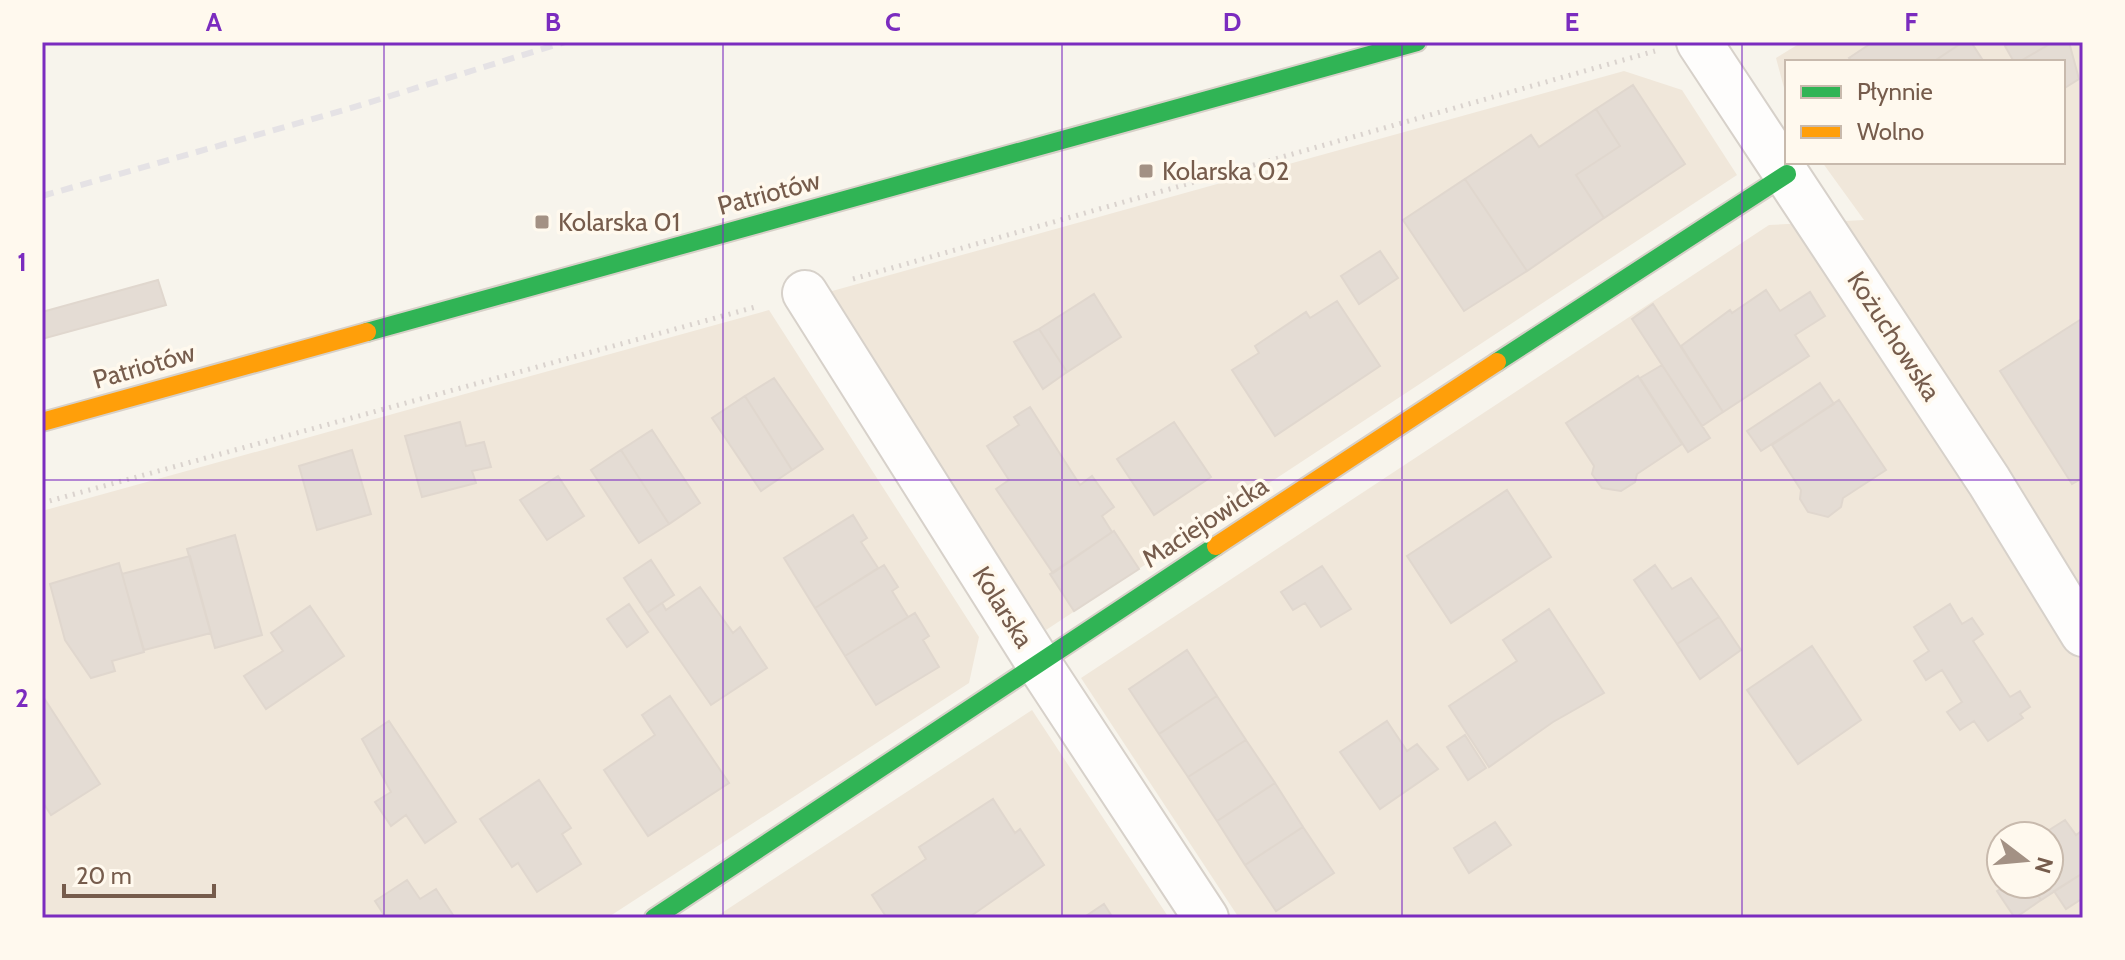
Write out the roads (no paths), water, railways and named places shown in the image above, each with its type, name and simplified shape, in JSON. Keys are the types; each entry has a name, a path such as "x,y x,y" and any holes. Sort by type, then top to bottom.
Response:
{"main road":[{"name":"Patriotów","path":"42,422 1417,42"},
{"name":"Maciejowicka","path":"654,918 1787,174"}],"street":[{"name":"Kożuchowska","path":"1699,42 1989,481 2083,634"},
{"name":"Kolarska","path":"805,293 1039,664 1206,918"}],"railway":[{"path":"42,196 348,109 565,42"}],"place":[{"name":"Kolarska 02","path":"1146,171"},
{"name":"Kolarska 01","path":"542,222"}]}
